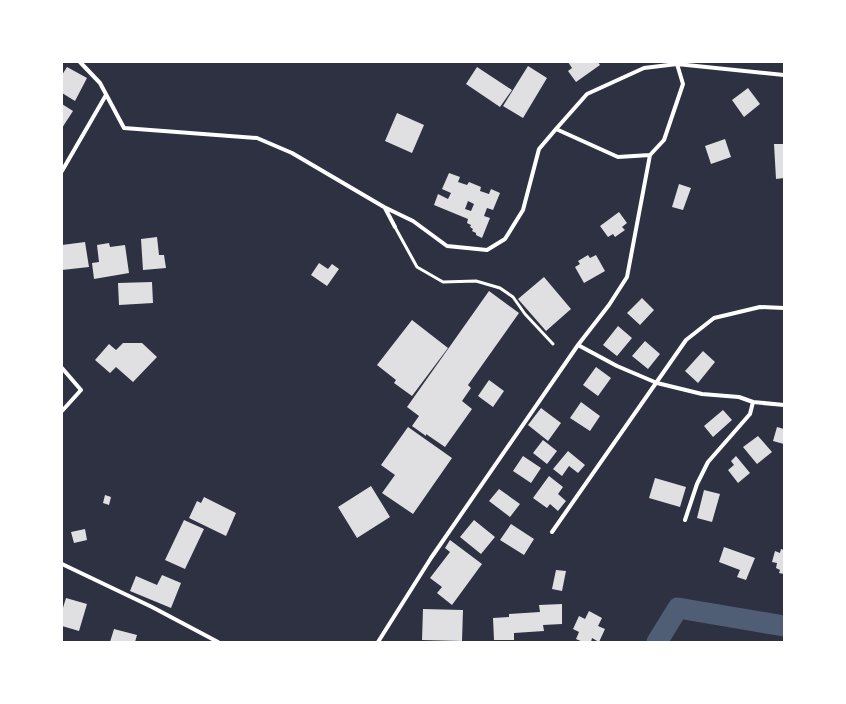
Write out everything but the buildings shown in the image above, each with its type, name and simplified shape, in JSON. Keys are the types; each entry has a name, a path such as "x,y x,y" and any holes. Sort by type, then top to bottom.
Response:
{"street":[{"path":"80,62 100,84 124,128 257,138 292,153 384,207 413,221 448,246 487,250 505,239 523,210 539,149 587,94 644,68 677,64 784,75"},
{"path":"379,642 431,558 578,344 609,305 628,277 650,155 664,140 683,84 677,64"},
{"path":"62,171 106,95"},
{"path":"556,129 618,157 650,155"},
{"path":"384,207 395,227"},
{"path":"552,532 686,340 714,318 760,306 784,308"},
{"path":"578,344 617,366 657,383 702,394 739,396 753,402 784,405"},
{"path":"62,368 81,390 62,411"},
{"path":"686,520 697,484 708,462 750,414 753,402"},
{"path":"62,564 152,607 218,642"}],"lane":[{"path":"395,227 418,267 443,282 476,281 500,288 513,297 525,314 553,344"}],"waterway":[{"path":"657,642 678,608 784,626"}]}
